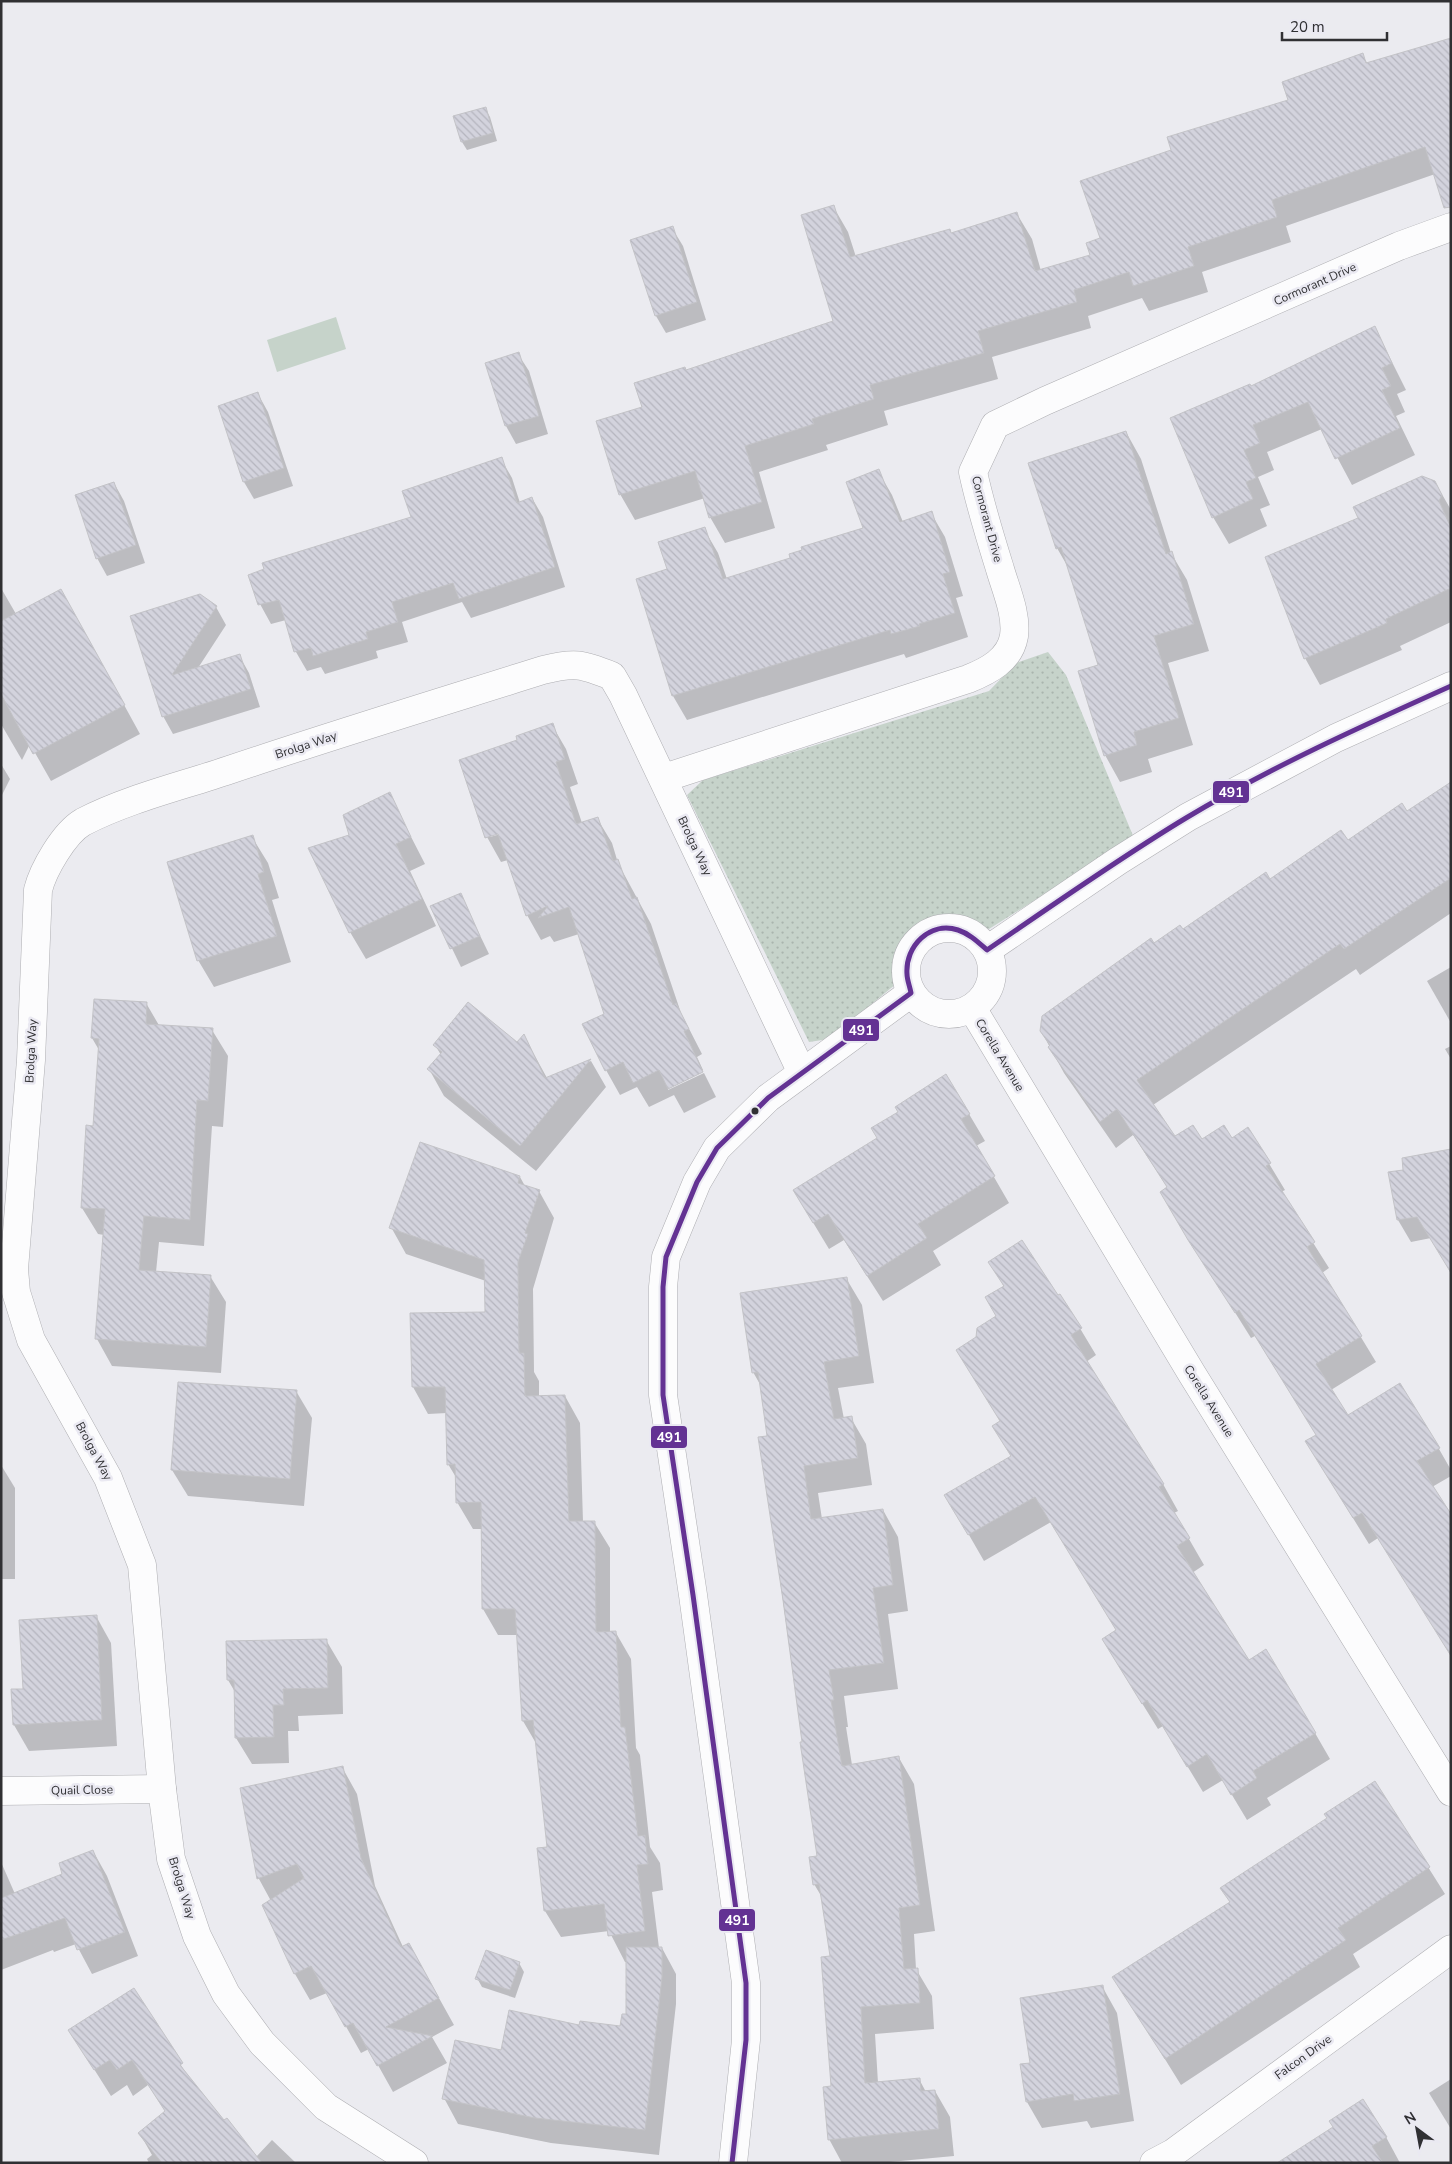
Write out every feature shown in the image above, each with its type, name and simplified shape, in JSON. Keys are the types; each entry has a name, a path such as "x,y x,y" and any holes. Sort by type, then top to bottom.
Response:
{"street":[{"name":"Cormorant Drive","path":"664,778 968,679 988,671 999,662 1007,652 1014,637 1012,610 973,472 995,425 1045,401 1399,246 1451,227"},
{"name":"Brolga Way","path":"412,2163 326,2107 262,2043 226,1994 197,1936 171,1859 162,1789 142,1566 108,1478 31,1340 16,1292 14,1269 31,1060 38,890 43,873 66,839 82,823 124,806 341,733 566,664 585,665 612,676 664,778 802,1073"},
{"path":"987,950 1188,816 1336,738 1451,686"},
{"path":"943,927 961,929 976,937 987,950 992,965 991,982 984,997 972,1008 959,1013 945,1014 931,1011 920,1004 911,993 905,977 906,960 914,944 927,933 943,927"},
{"path":"733,2163 746,2040 746,1982 687,1548 663,1395 662,1287 666,1257 697,1182 717,1148 768,1098 911,993"},
{"name":"Corella Avenue","path":"972,1008 1192,1374 1451,1792"},
{"name":"Quail Close","path":"1,1791 162,1789"},
{"name":"Falcon Drive","path":"1154,2163 1173,2153 1451,1949"}],"shaded area":[{"path":"336,317 346,349 277,372 267,340"},
{"path":"1048,652 1066,675 1134,838 989,929 950,915 921,921 901,943 896,984 829,1039 809,1042 687,795 703,780 989,691 1016,663"}],"building":[{"path":"1451,38 1451,207 1444,208 1425,147 1272,200 1277,217 1188,247 1194,266 1133,286 1129,272 1074,290 1077,302 978,331 984,353 870,385 874,399 812,419 814,424 745,446 762,502 709,518 695,471 619,495 596,421 642,407 634,383 685,367 686,370 833,321 801,215 834,205 850,257 950,229 951,233 1017,212 1035,271 1090,255 1086,243 1100,238 1080,181 1171,150 1167,137 1288,100 1282,82 1363,53 1366,63"},
{"path":"486,107 493,133 461,142 453,116"},
{"path":"673,226 697,302 655,316 630,240"},
{"path":"1375,326 1392,363 1382,368 1391,386 1382,390 1400,428 1335,459 1308,402 1253,425 1260,443 1244,450 1256,478 1246,482 1253,499 1212,518 1170,418 1250,384 1251,386"},
{"path":"519,352 539,416 505,426 485,363"},
{"path":"258,392 284,468 243,482 218,406"},
{"path":"1126,431 1166,554 1172,551 1194,624 1154,636 1179,718 1134,732 1137,745 1104,756 1078,671 1098,665 1061,547 1056,549 1028,463"},
{"path":"502,457 517,503 532,497 555,567 459,599 453,583 392,602 398,622 366,632 368,639 313,656 311,648 294,652 279,600 258,605 248,575 264,569 262,563 411,517 402,491"},
{"path":"879,469 900,522 932,511 950,572 943,574 955,613 919,624 920,626 891,634 890,630 672,696 636,579 667,569 658,542 705,527 723,579 790,558 789,554 802,550 801,547 863,528 846,482"},
{"path":"1422,476 1435,481 1442,495 1439,501 1451,528 1451,588 1386,619 1387,623 1304,659 1265,557 1358,518 1353,507"},
{"path":"114,482 136,545 96,559 75,495"},
{"path":"61,589 125,705 33,754 1,694 1,621"},
{"path":"200,594 217,606 172,675 240,654 251,689 162,717 130,616"},
{"path":"553,723 565,759 556,762 576,824 598,817 613,861 618,859 632,899 637,897 673,1005 676,1003 689,1029 684,1031 703,1072 668,1089 659,1070 633,1083 623,1062 605,1071 582,1024 604,1014 569,907 538,918 548,906 526,916 498,834 485,838 459,760 517,740 516,736"},
{"path":"1451,782 1451,878 1344,949 1340,944 1137,1080 1175,1136 1193,1125 1202,1139 1224,1125 1232,1138 1248,1127 1271,1163 1266,1166 1315,1242 1307,1247 1362,1336 1316,1364 1348,1415 1400,1383 1440,1448 1417,1461 1451,1514 1451,1656 1362,1513 1353,1518 1305,1441 1316,1435 1239,1310 1235,1313 1188,1240 1160,1192 1167,1187 1117,1109 1100,1122 1048,1047 1050,1045 1040,1031 1042,1016 1151,938 1154,943 1180,925 1183,929 1266,872 1270,879 1341,830 1348,840 1402,803 1407,811"},
{"path":"390,792 411,837 396,844 422,899 349,933 308,848 349,835 343,815"},
{"path":"253,835 264,872 258,874 277,936 197,961 167,862"},
{"path":"461,893 480,936 450,949 430,906"},
{"path":"94,999 147,1002 146,1024 213,1028 208,1101 197,1100 190,1220 144,1216 139,1270 211,1275 206,1347 95,1339 105,1209 81,1208 86,1125 93,1126 99,1039 91,1038"},
{"path":"468,1002 517,1042 524,1034 545,1078 591,1059 520,1146 427,1069 442,1052 433,1045"},
{"path":"946,1074 970,1114 961,1119 995,1176 918,1224 927,1238 867,1276 828,1214 813,1223 793,1190 877,1138 871,1128 898,1112 895,1107"},
{"path":"420,1142 520,1176 518,1183 540,1190 525,1233 528,1234 518,1262 519,1353 524,1353 525,1396 565,1395 569,1521 595,1521 596,1632 616,1631 621,1727 625,1727 638,1836 645,1835 648,1864 637,1865 645,1931 608,1936 604,1904 544,1911 537,1848 547,1847 533,1720 522,1721 515,1609 482,1609 481,1502 456,1503 455,1464 447,1465 445,1387 412,1387 410,1313 485,1312 484,1260 389,1228"},
{"path":"1451,1149 1451,1273 1417,1217 1397,1220 1388,1172 1403,1170 1402,1158"},
{"path":"1022,1240 1082,1328 1071,1335 1164,1484 1159,1487 1190,1538 1177,1546 1249,1660 1266,1649 1316,1733 1253,1771 1257,1778 1231,1795 1207,1754 1187,1767 1147,1700 1142,1704 1102,1639 1116,1630 1035,1497 968,1535 944,1495 1011,1456 992,1426 1000,1421 956,1350 976,1337 977,1328 996,1316 985,1297 1004,1286 988,1262"},
{"path":"847,1277 859,1356 824,1362 834,1419 852,1416 858,1458 804,1466 811,1519 883,1509 893,1585 873,1588 884,1663 829,1670 834,1700 831,1700 842,1766 899,1756 920,1905 899,1908 904,1969 918,1968 920,2003 861,2007 865,2083 920,2078 921,2091 935,2090 939,2129 828,2140 823,2087 831,2086 821,1957 830,1956 819,1884 813,1885 809,1857 817,1856 800,1742 802,1742 783,1600 758,1437 767,1436 758,1372 752,1373 740,1293"},
{"path":"178,1382 297,1390 290,1479 171,1470"},
{"path":"97,1615 102,1720 13,1725 11,1689 23,1689 19,1620"},
{"path":"327,1639 328,1688 283,1689 284,1705 273,1705 274,1737 235,1738 234,1680 227,1680 226,1641"},
{"path":"343,1766 361,1858 401,1947 409,1943 439,1998 386,2027 433,2036 377,2066 353,2023 345,2027 311,1966 294,1974 262,1905 304,1878 297,1864 257,1879 240,1788"},
{"path":"1375,1781 1430,1867 1338,1928 1346,1940 1165,2059 1112,1977 1230,1902 1220,1888 1327,1818 1324,1814"},
{"path":"93,1850 125,1932 77,1950 65,1918 1,1940 1,1898 62,1874 59,1863"},
{"path":"626,1947 662,1947 662,1977 645,2130 535,2118 442,2099 455,2040 501,2050 509,2010 579,2025 580,2021 620,2026 622,2014 626,2014"},
{"path":"486,1950 520,1962 510,1990 475,1979"},
{"path":"1103,1985 1120,2094 1074,2101 1073,2094 1026,2102 1020,2064 1030,2063 1020,1998"},
{"path":"134,1988 183,2063 180,2065 224,2120 227,2118 262,2163 162,2163 138,2133 165,2111 132,2060 117,2070 110,2060 94,2070 68,2030"},
{"path":"1363,2099 1387,2137 1372,2146 1383,2163 1277,2163 1333,2127 1329,2121"}],"transit line":[{"name":"491","path":"732,2163 746,2040 746,1983 693,1595 663,1395 663,1287 666,1257 697,1182 717,1148 768,1098 911,993 907,979 907,964 910,954 921,938 938,929 948,928 958,930 970,936 987,950 1086,882 1186,818 1316,748 1451,686"}]}
